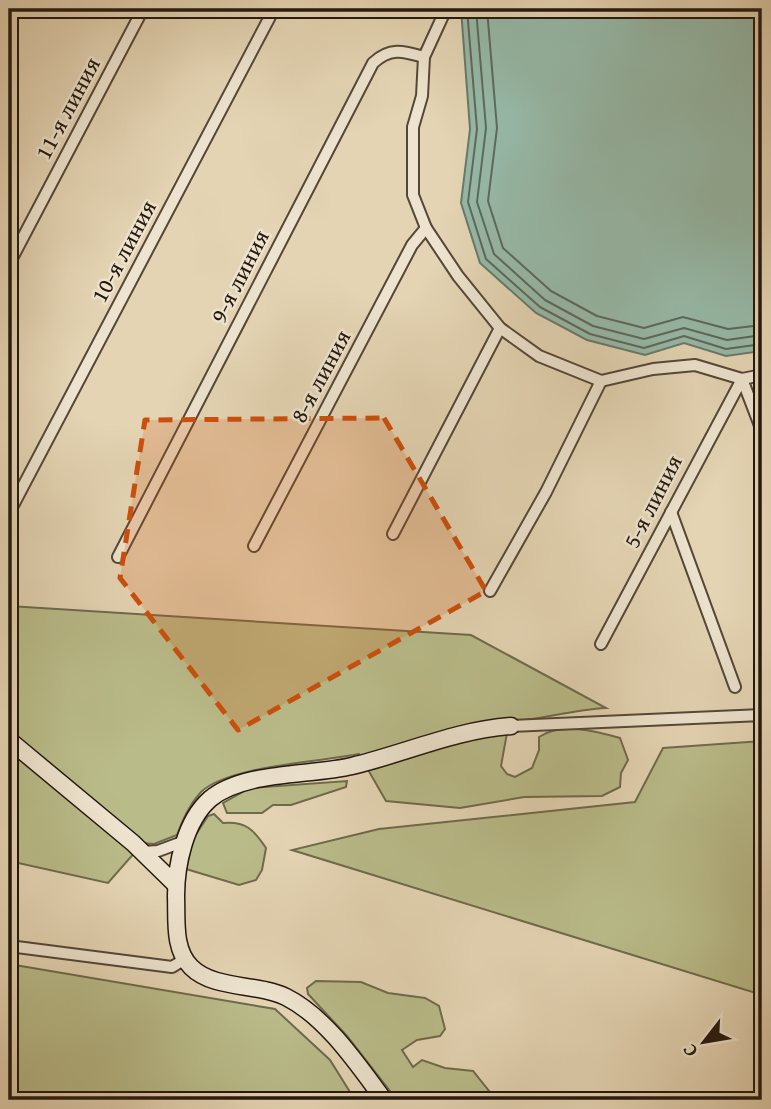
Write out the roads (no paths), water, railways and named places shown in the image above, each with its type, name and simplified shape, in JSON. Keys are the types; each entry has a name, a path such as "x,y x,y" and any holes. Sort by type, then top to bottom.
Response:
{"street":[{"path":"9,14 12,9"},
{"name":"11-я линия","path":"9,264 143,9"},
{"name":"10-я линия","path":"9,513 274,9"},
{"path":"446,9 424,57 411,169 413,195 426,228 458,276 500,328 539,356 601,381 653,369 695,365 742,379 762,375"},
{"name":"9-я линия","path":"118,557 373,63 383,54 398,50 424,57"},
{"name":"8-я линия","path":"254,546 412,245 426,228"},
{"path":"393,534 500,328"},
{"path":"742,379 762,430"},
{"name":"5-я линия","path":"601,644 742,379"},
{"path":"490,591 546,492 601,381"},
{"path":"671,512 735,687"},
{"path":"384,1100 324,1027 305,1010 270,991 201,974 185,959 178,939 176,885 185,841 201,808 231,786 343,768 452,736 511,726 762,715"},
{"path":"9,740 142,852 176,885"},
{"path":"142,852 158,851 185,841"},
{"path":"9,946 172,967 185,959"}],"water":[{"path":"461,9 762,9 762,351 726,356 684,343 645,355 587,340 536,313 480,263 461,203 470,129"}]}
